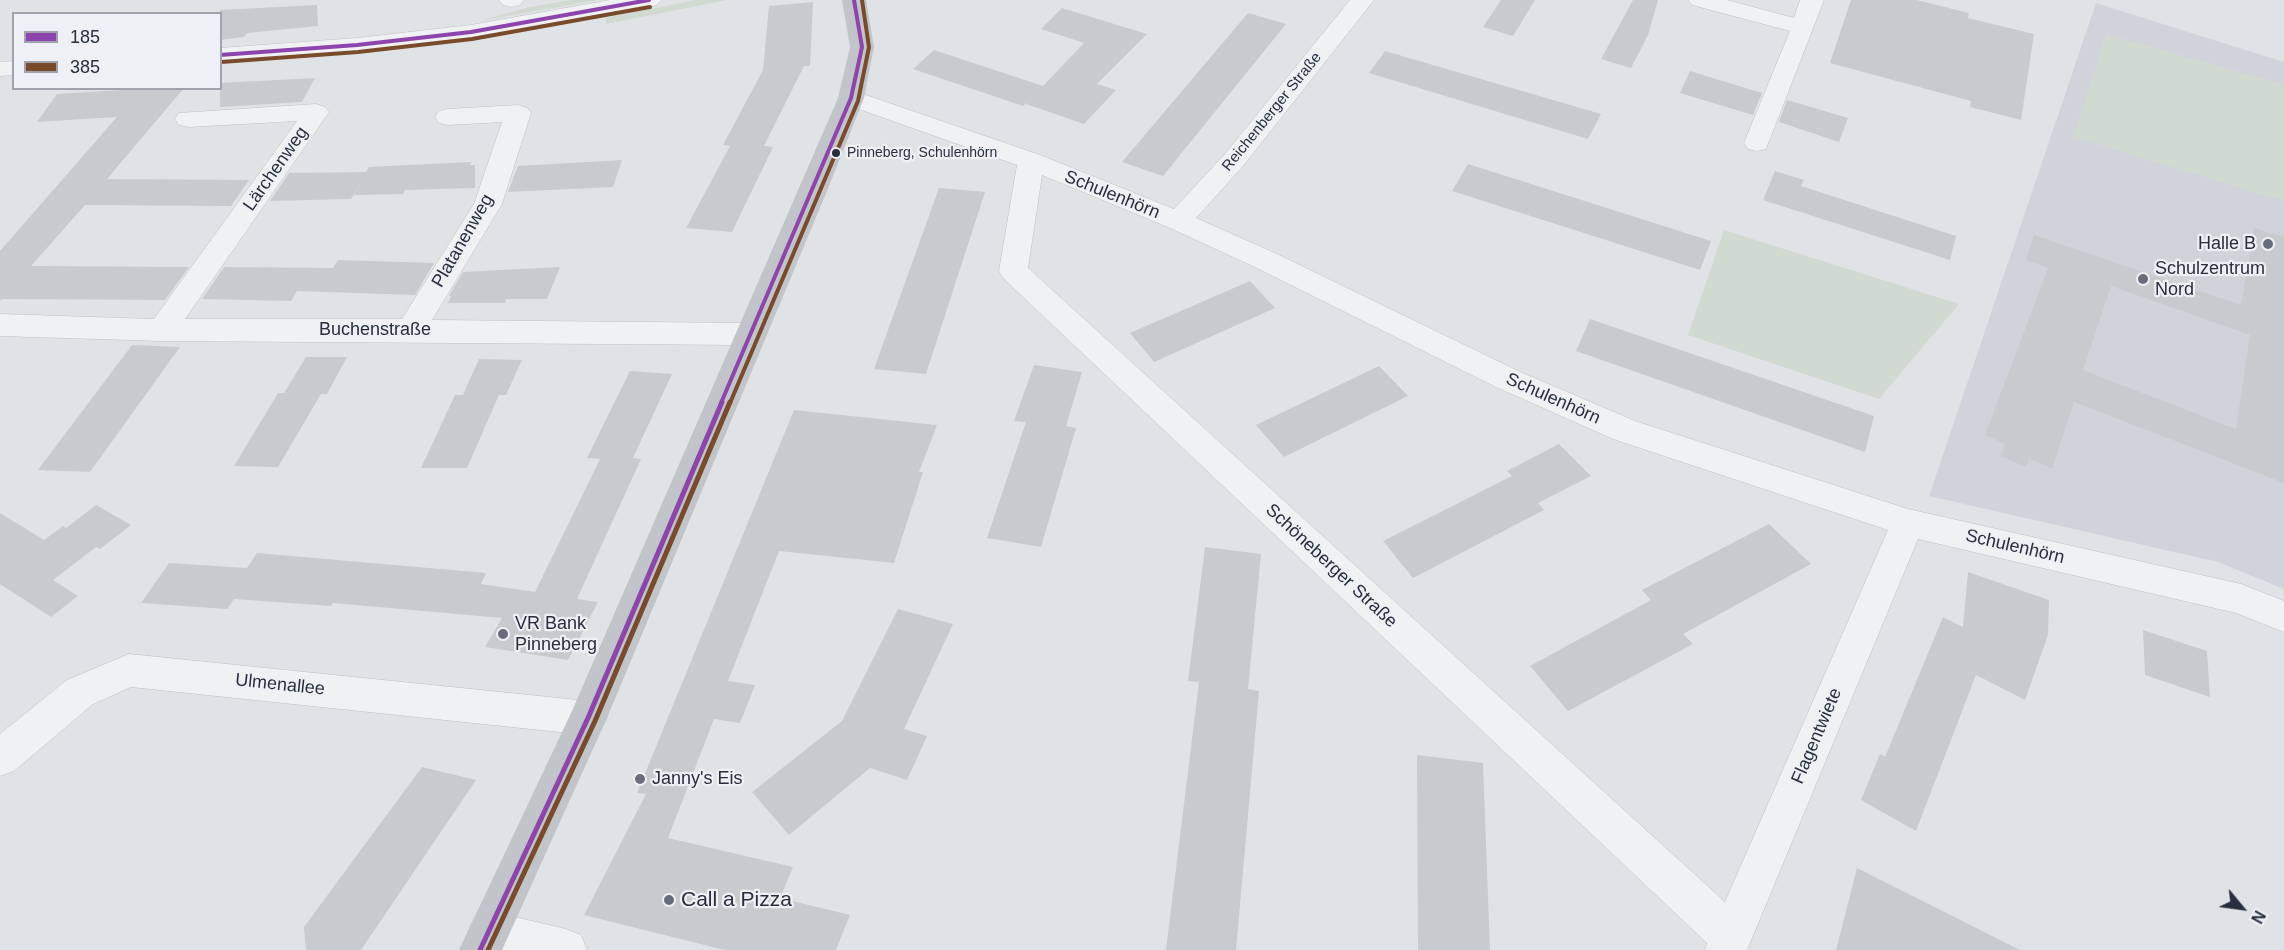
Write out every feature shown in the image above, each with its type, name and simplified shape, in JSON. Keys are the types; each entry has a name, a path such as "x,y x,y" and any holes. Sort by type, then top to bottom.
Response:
{"main road":[{"path":"485,941 588,718 851,98 862,47 854,0"}],"street":[{"path":"222,55 357,45 471,32 649,0"},
{"name":"Reichenberger Straße","path":"1178,221 1233,160 1362,0"},
{"path":"1701,0 1803,27"},
{"path":"1757,143 1812,0"},
{"name":"Schulenhörn","path":"851,98 1030,161 1178,221 1267,261 1507,379 1624,430 1908,523 2241,599 2284,617"},
{"name":"Lärchenweg","path":"162,330 316,112 188,119"},
{"name":"Platanenweg","path":"411,330 488,204 518,112 448,117"},
{"name":"Schöneberger Straße","path":"1030,161 1013,271 1729,943"},
{"name":"Buchenstraße","path":"0,325 162,330 750,334"},
{"name":"Flagentwiete","path":"1729,943 1908,523"},
{"name":"Ulmenallee","path":"0,758 80,692 129,669 588,718"},
{"path":"485,941 566,950"}],"shaded area":[{"path":"571,0 598,0 479,21 529,7"},
{"path":"696,0 727,0 606,24 606,18"},
{"name":"Schulzentrum Nord","path":"2096,3 2284,62 2284,589 2218,562 1929,496"},
{"path":"2106,34 2284,85 2284,201 2074,137"},
{"path":"1724,230 1959,304 1879,399 1688,335"}],"building":[{"path":"1501,0 1535,0 1513,36 1483,27"},
{"path":"1633,0 1658,0 1648,35 1631,68 1601,59"},
{"path":"1851,0 1917,0 1969,13 1968,18 2034,34 2021,120 1970,107 1971,101 1830,63"},
{"path":"813,2 810,66 804,66 764,146 773,147 732,232 686,228 730,146 723,145 763,70 769,6"},
{"path":"317,5 318,26 247,33 244,37 222,40 222,12 220,10"},
{"path":"1062,8 1147,34 1097,84 1116,90 1084,124 1026,104 1027,102 1023,106 913,69 934,50 1043,86 1084,43 1041,29"},
{"path":"1248,13 1286,24 1163,176 1122,162"},
{"path":"1385,51 1601,114 1588,139 1369,73"},
{"path":"1690,71 1762,93 1753,115 1680,93"},
{"path":"315,78 302,102 220,107 222,83"},
{"path":"121,90 182,90 107,179 249,180 231,206 85,205 31,266 189,267 165,300 2,299 0,301 0,251 117,117 37,122 57,94"},
{"path":"1787,100 1848,118 1839,142 1779,122"},
{"path":"622,160 613,187 508,192 518,166"},
{"path":"471,162 470,165 475,165 475,188 405,190 403,194 354,195 362,181 351,199 270,201 289,173 366,172 369,167"},
{"path":"1468,164 1711,241 1700,270 1452,191"},
{"path":"1775,171 1804,180 1801,186 1956,236 1950,260 1763,200"},
{"path":"939,188 985,192 926,374 874,369"},
{"path":"2254,228 2284,237 2284,483 2074,402 2052,469 2029,459 2026,467 2000,456 2005,444 1985,435 2048,268 2026,260 2034,235 2241,305","holes":["2111,286 2250,335 2236,429 2083,370"]},
{"path":"338,260 434,263 415,295 297,291 291,301 202,299 224,267 333,268"},
{"path":"560,267 547,299 506,299 505,303 448,303 451,296 449,296 463,272"},
{"path":"1250,281 1275,308 1154,362 1130,333"},
{"path":"1590,319 1874,416 1865,452 1576,351"},
{"path":"132,345 180,347 90,472 38,470"},
{"path":"306,357 347,357 327,394 321,394 278,467 234,466 278,393 284,393"},
{"path":"479,359 522,360 506,395 499,395 467,468 421,468 455,395 463,395"},
{"path":"1034,365 1082,372 1066,426 1076,428 1041,547 987,538 1026,422 1014,421"},
{"path":"1379,366 1408,396 1284,457 1256,425"},
{"path":"630,371 672,374 633,458 641,459 577,599 598,602 568,660 485,647 502,618 333,603 331,606 234,599 227,609 141,603 169,563 247,568 257,553 486,573 481,584 535,592 600,459 587,458"},
{"path":"794,410 937,425 919,472 923,472 894,563 779,551 728,681 755,685 740,723 714,719 668,838 793,867 780,898 850,915 836,950 725,950 584,915 646,794 637,793"},
{"path":"1559,444 1591,476 1538,503 1544,510 1413,578 1383,541 1512,476 1507,471"},
{"path":"96,505 131,525 100,549 96,547 53,580 78,596 51,617 0,584 0,513 44,540 63,526 66,528"},
{"path":"1769,524 1811,564 1683,634 1693,644 1568,711 1530,666 1651,600 1642,590"},
{"path":"1205,547 1261,554 1248,689 1259,691 1236,950 1166,950 1199,682 1188,681"},
{"path":"1968,572 2049,600 2048,635 2025,700 1976,675 1916,831 1861,800 1880,754 1885,757 1943,617 1963,627"},
{"path":"898,609 953,624 904,729 927,736 907,780 870,768 789,835 752,792 842,721"},
{"path":"2143,630 2207,651 2210,697 2145,675"},
{"path":"1417,755 1483,763 1490,950 1418,950"},
{"path":"422,767 476,780 361,950 306,950 304,927"},
{"path":"1857,868 2020,950 1836,950"}],"transit line":[{"name":"185","path":"222,55 357,45 471,32 649,0"},
{"name":"185","path":"480,950 588,718 851,98 862,47 854,0"},
{"name":"385","path":"488,950 595,721 858,101 869,47 862,0"},
{"name":"385","path":"222,62 358,52 472,39 650,7"}],"place":[{"name":"Pinneberg, Schulenhörn","path":"836,153"},
{"name":"Halle B","path":"2268,244"},
{"name":"Schulzentrum Nord","path":"2143,279"},
{"name":"VR Bank Pinneberg","path":"503,634"},
{"name":"Janny's Eis","path":"640,779"},
{"name":"Call a Pizza","path":"669,900"}]}
